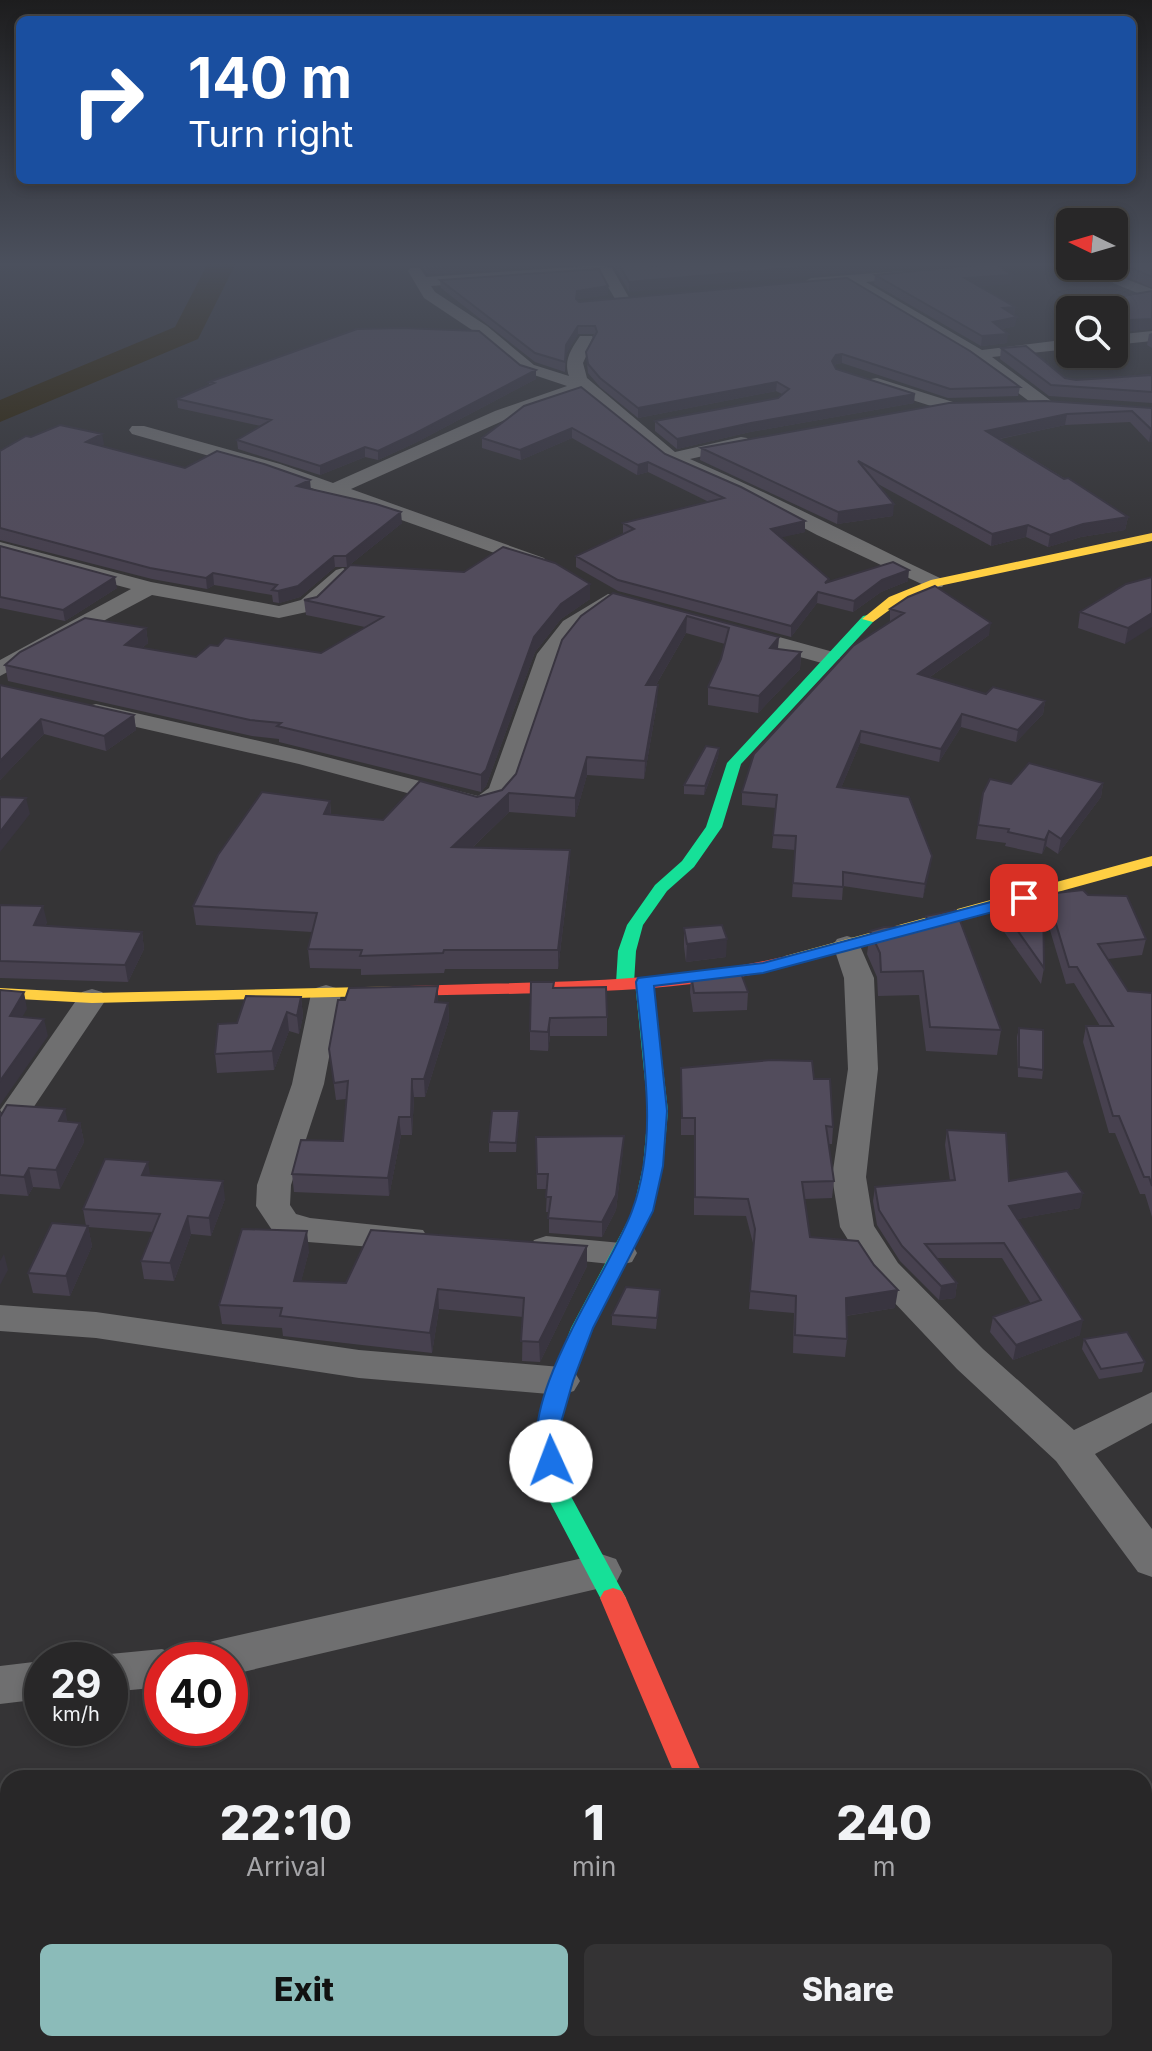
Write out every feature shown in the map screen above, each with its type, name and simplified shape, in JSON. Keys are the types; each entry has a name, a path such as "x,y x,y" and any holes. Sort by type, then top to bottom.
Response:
{"street":[{"path":"515,359 559,380 584,386"},
{"path":"574,359 573,372 584,386 672,458 749,491 824,531 935,583"},
{"path":"984,359 1051,404 1017,404"},
{"path":"857,376 955,406 905,413"},
{"path":"333,490 501,415 584,386"},
{"path":"632,427 661,421"},
{"path":"138,430 209,449 333,490 549,566"},
{"path":"672,458 765,437"},
{"path":"687,1770 601,1571 555,1489 547,1433 561,1381 582,1328 643,1211 653,1166 658,1111 627,951 635,925 661,888 688,864 714,827 734,763 864,622 894,600 935,583 1152,537"},
{"path":"0,548 149,588 279,612 308,605 343,574"},
{"path":"0,669 149,588"},
{"path":"76,706 303,758 478,804 491,801 501,791 548,654 571,626 607,597"},
{"path":"719,628 829,658"},
{"path":"0,993 92,998 326,994 635,982 763,968 1152,861"},
{"path":"847,945 859,978 862,1054 849,1177 857,1227 886,1272 970,1359 1070,1450 1152,1560"},
{"path":"326,994 308,1084 274,1185 273,1206 284,1222 308,1230 448,1241"},
{"path":"16,1110 92,998"},
{"path":"511,1245 620,1253"},
{"path":"0,1318 96,1325 359,1364 561,1381"},
{"path":"1070,1450 1152,1406"},
{"path":"248,1652 601,1571"},
{"path":"0,1685 24,1682"}],"building":[{"path":"274,359 512,359 536,370 378,451 365,447 320,466 237,440 271,420 177,399 214,383 209,382"},
{"path":"587,359 834,359 836,369 915,394 677,439 655,421 778,398 789,389 777,382 638,408 600,378"},
{"path":"857,359 981,359 1020,387 950,389"},
{"path":"1015,359 1041,359 1065,378 1076,380 1152,375 1152,392 1051,385"},
{"path":"581,387 665,454 741,487 805,521 771,529 829,579 825,583 893,562 909,570 882,580 854,601 818,592 791,626 618,580 576,556 634,529 623,523 724,498 648,462 638,465 572,428 520,450 482,438 524,406"},
{"path":"1046,401 1152,408 1152,430 1132,411 1067,414 986,431 1128,517 1083,524 1050,535 1028,525 992,534 858,461 894,504 838,512 701,448 949,403"},
{"path":"60,425 102,434 86,442 185,468 217,451 310,480 297,486 401,512 346,556 334,556 298,586 278,591 272,590 277,585 213,573 206,578 150,568 0,528 0,451 26,436 31,437"},
{"path":"0,546 115,577 63,610 0,597"},
{"path":"503,547 555,563 590,584 561,604 534,637 486,770 481,775 277,726 281,723 250,720 5,665 20,652 85,618 146,628 125,645 196,657 210,645 218,646 225,638 321,653 383,617 304,600 317,597 350,565 464,572"},
{"path":"1152,577 1152,613 1128,628 1080,612 1126,584"},
{"path":"935,586 991,623 918,674 986,694 993,687 1045,701 1018,730 962,714 941,749 861,731 837,787 909,797 932,856 925,884 843,872 843,887 793,883 796,836 773,835 777,795 742,792 754,754 853,646 904,613 890,609 908,597"},
{"path":"613,593 779,637 770,648 801,652 759,696 708,687 721,659 729,628 687,616 646,685 658,685 645,761 587,757 575,798 509,793 452,847 570,850 558,950 444,950 443,953 360,956 362,950 308,949 317,913 193,906 218,855 262,792 330,801 324,814 383,820 420,781 477,797 502,790 516,774 562,640 581,616"},
{"path":"0,685 134,715 104,736 41,719 0,761"},
{"path":"706,746 719,748 705,786 684,785"},
{"path":"1029,763 1103,783 1061,839 1049,831 1045,840 1008,832 1009,829 978,825 983,793 990,779 1011,784"},
{"path":"0,797 26,798 0,832"},
{"path":"1083,890 1088,895 1127,896 1146,939 1098,944 1128,991 1152,993 1152,1186 1149,1177 1144,1177 1119,1116 1113,1116 1086,1026 1113,1026 1077,967 1069,967 1047,894"},
{"path":"1043,895 1044,968 998,903"},
{"path":"0,905 43,906 34,925 142,932 125,965 0,961"},
{"path":"956,910 1001,1030 930,1027 923,971 881,972 880,953 870,931 884,927 929,925 926,916"},
{"path":"722,925 727,939 687,944 684,928"},
{"path":"739,968 748,992 694,993 691,974"},
{"path":"531,982 554,982 553,988 606,987 607,1017 550,1018 548,1032 530,1031"},
{"path":"438,986 435,1002 448,1003 424,1079 412,1079 411,1117 399,1117 388,1178 292,1174 301,1140 343,1141 348,1081 334,1083 329,1049 338,1000 345,1000 349,988"},
{"path":"0,990 24,992 10,1016 44,1019 0,1081"},
{"path":"246,996 301,997 297,1016 287,1012 272,1051 215,1054 218,1024 237,1023"},
{"path":"1019,1028 1043,1030 1043,1070 1019,1067"},
{"path":"771,1060 812,1061 814,1079 830,1079 833,1127 826,1126 834,1181 802,1182 810,1237 858,1241 874,1265 898,1290 846,1298 847,1339 795,1335 796,1296 750,1291 755,1229 748,1199 695,1197 695,1118 682,1118 681,1068"},
{"path":"7,1105 65,1109 59,1121 80,1123 56,1170 29,1168 24,1177 0,1175 0,1117"},
{"path":"492,1111 519,1111 516,1143 489,1142"},
{"path":"947,1130 1006,1133 1009,1181 1067,1171 1083,1193 1009,1206 1083,1320 1016,1345 993,1317 1041,1300 1004,1243 925,1244 957,1283 941,1286 902,1246 879,1210 875,1187 955,1180"},
{"path":"624,1136 616,1195 602,1222 548,1218 551,1197 546,1197 548,1174 537,1174 536,1137"},
{"path":"105,1159 148,1162 142,1175 223,1181 209,1218 188,1216 170,1263 141,1261 160,1214 83,1209"},
{"path":"52,1223 88,1226 66,1276 28,1273"},
{"path":"242,1229 307,1231 294,1281 346,1283 371,1230 587,1246 539,1342 521,1341 524,1298 438,1289 430,1333 280,1316 282,1308 219,1305"},
{"path":"626,1287 660,1290 657,1318 612,1315"},
{"path":"1127,1332 1145,1362 1101,1369 1084,1339"}],"waterway":[{"path":"0,412 126,359"}],"traffic: fast":[{"path":"625,983 627,951 635,925 661,888 688,864 714,827 734,763 868,619"},
{"path":"613,1598 555,1489 547,1433 561,1381 582,1328 643,1211 653,1166 658,1111 644,982"}],"traffic: slow":[{"path":"868,619 894,600 935,583 1152,537"},
{"path":"791,960 1152,861"},
{"path":"0,993 92,998 409,991"}],"traffic: jam":[{"path":"409,991 644,982 763,968 791,960"},
{"path":"613,1598 687,1770"}],"route":[{"path":"551,1461 547,1433 561,1381 582,1328 643,1211 653,1166 658,1111 644,982 763,968 1024,898"}]}
